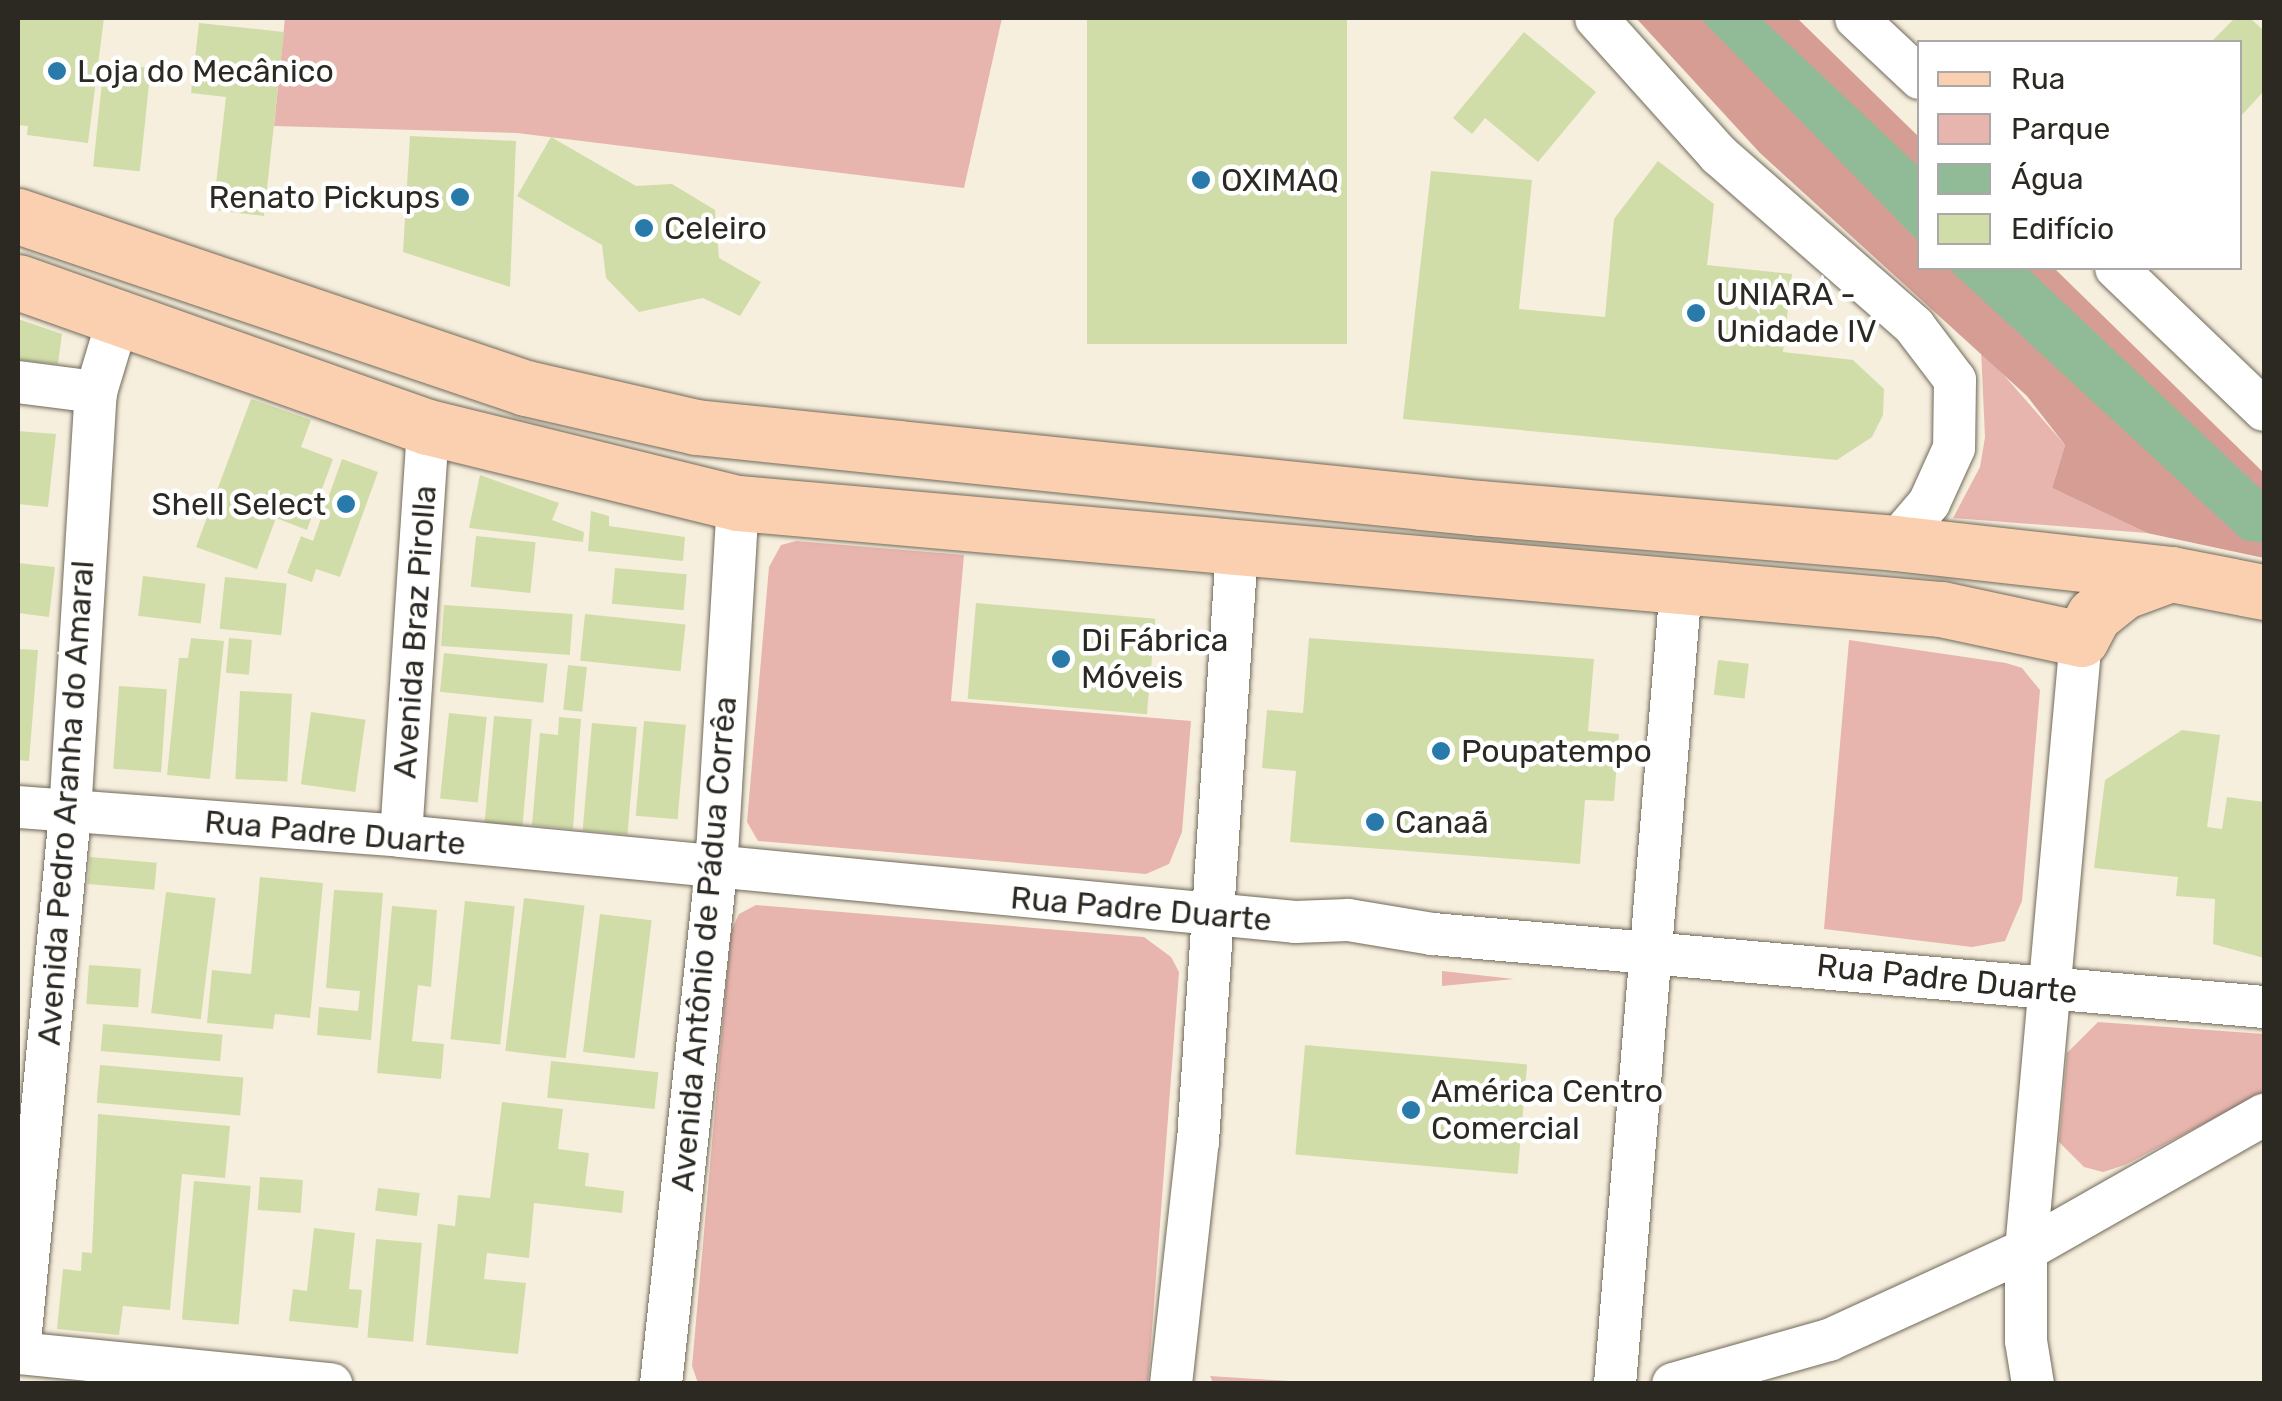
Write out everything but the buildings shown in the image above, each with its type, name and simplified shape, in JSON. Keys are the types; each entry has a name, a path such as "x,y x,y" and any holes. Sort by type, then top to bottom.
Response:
{"main road":[{"path":"18,216 526,388 696,427 1326,493 1895,542 2171,574 2251,590"},
{"path":"18,282 428,427 738,503 1941,609 2081,639 2094,615 2122,592 2171,574"}],"street":[{"path":"1596,18 1719,154 1914,326 1955,380 1954,448 1929,503 1895,542"},
{"path":"1856,18 1917,75"},
{"path":"2118,270 2264,410"},
{"name":"Avenida Pedro Aranha do Amaral","path":"18,1353 70,814 96,392 119,316"},
{"path":"18,382 96,392"},
{"name":"Avenida Braz Pirolla","path":"401,836 428,427"},
{"name":"Avenida Antônio de Pádua Corrêa","path":"662,1384 716,872 738,503"},
{"path":"1171,1384 1198,1142 1237,549"},
{"path":"1614,1384 1654,953 1680,587"},
{"path":"2033,1384 2026,1341 2026,1250 2045,989 2081,639"},
{"name":"Rua Padre Duarte","path":"18,807 70,814 401,836 716,872 1210,914 1348,920 1433,934 2264,1007"},
{"path":"1674,1384 1828,1340 2026,1250 2264,1115"},
{"path":"18,1353 331,1384"}],"green space":[{"path":"285,18 1002,18 964,188 517,133 274,126"},
{"path":"1981,349 2065,445 2052,488 2147,533 1953,518 1980,467 1985,437"},
{"path":"796,541 964,555 951,701 1191,721 1182,832 1169,864 1146,874 758,841 747,822 769,567 781,545"},
{"path":"1849,640 2006,663 2022,668 2040,690 2022,901 2005,941 1972,947 1824,929"},
{"path":"756,905 1144,937 1171,957 1179,972 1148,1383 698,1383 692,1366 731,931 739,914"},
{"path":"1442,971 1514,979 1442,986"},
{"path":"2098,1022 2264,1034 2264,1092 2125,1165 2103,1172 2084,1167 2059,1142 2067,1053"},
{"path":"1210,1376 1320,1383 1213,1383"}],"shaded area":[{"path":"1636,18 1797,18 1917,135 1917,270 2056,270 2264,473 2264,558 2147,533 2052,488 2065,445 2027,396 1760,153"}],"water":[{"path":"1700,18 1761,18 1917,165 1917,240"},
{"path":"1950,270 2029,270 2264,492 2264,543 2243,540"}],"place":[{"name":"Loja do Mecânico","path":"57,71"},
{"name":"OXIMAQ","path":"1201,180"},
{"name":"Renato Pickups","path":"460,197"},
{"name":"Celeiro","path":"644,228"},
{"name":"UNIARA - Unidade IV","path":"1696,313"},
{"name":"Shell Select","path":"346,504"},
{"name":"Di Fábrica Móveis","path":"1061,659"},
{"name":"Poupatempo","path":"1441,751"},
{"name":"Canaã","path":"1375,822"},
{"name":"América Centro Comercial","path":"1411,1110"}]}
